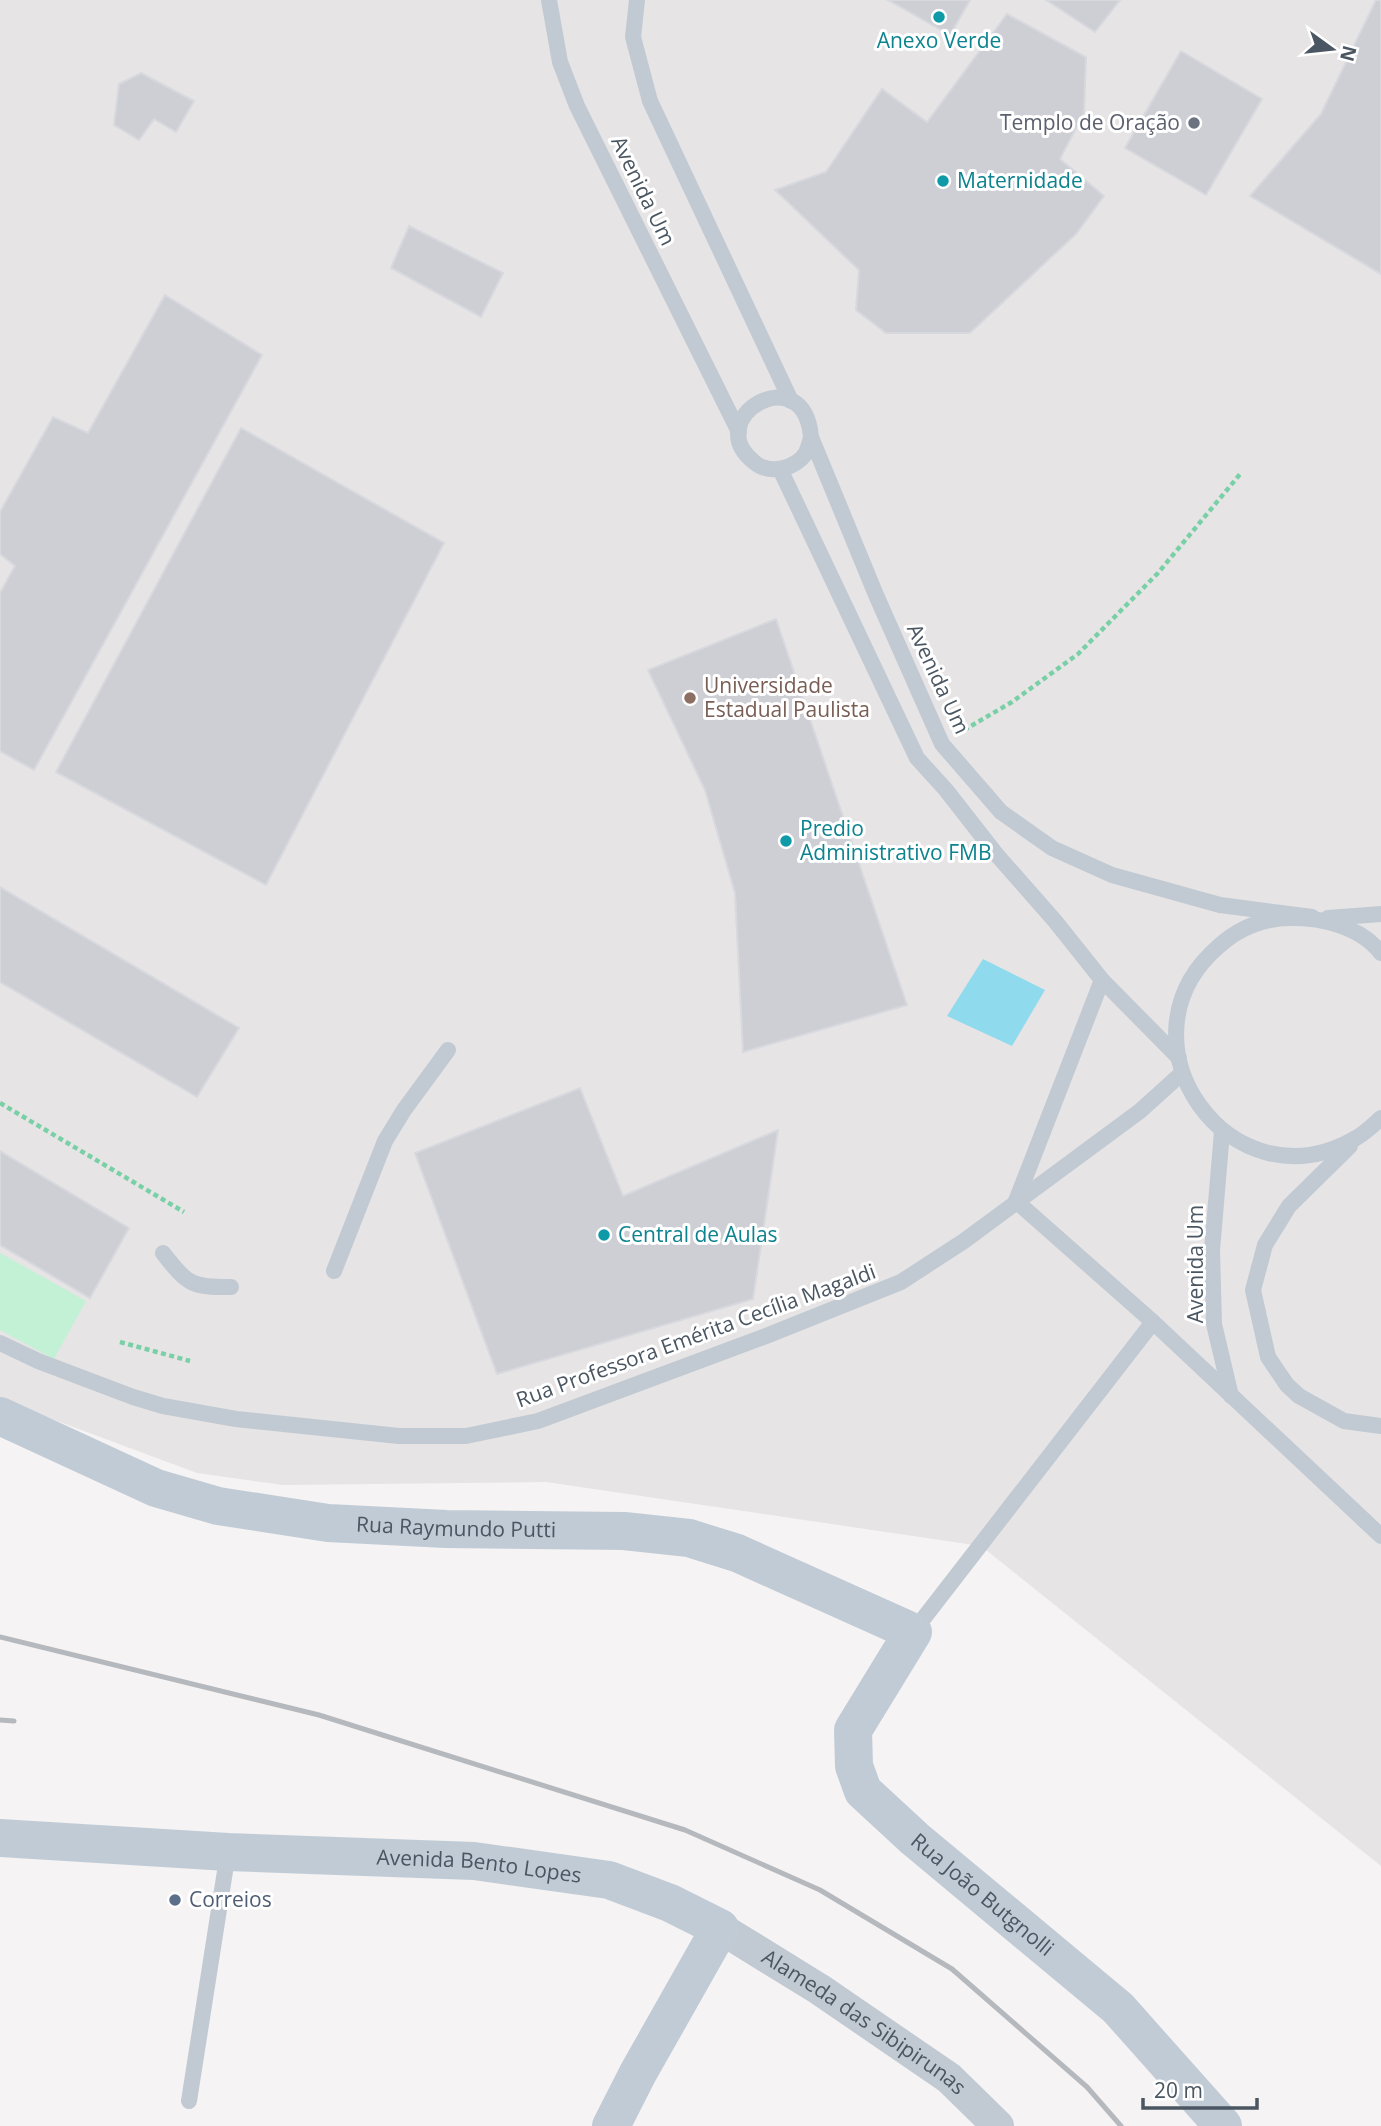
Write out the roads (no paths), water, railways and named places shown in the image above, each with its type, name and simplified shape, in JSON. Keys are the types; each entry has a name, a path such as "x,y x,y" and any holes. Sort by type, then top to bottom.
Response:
{"street":[{"name":"Rua Raymundo Putti","path":"0,1416 156,1488 218,1506 328,1523 446,1530 624,1531 689,1538 737,1553 913,1632"},
{"name":"Rua João Butgnolli","path":"913,1632 853,1730 854,1766 863,1791 915,1839 1118,2008 1223,2126"},
{"name":"Avenida Bento Lopes","path":"0,1838 228,1852 474,1861 609,1880 670,1903 720,1928"},
{"path":"611,2126 720,1928"},
{"name":"Alameda das Sibipirunas","path":"720,1928 819,1989 950,2078 998,2126"}],"lane":[{"name":"Avenida Um","path":"549,0 561,62 577,106 739,432"},
{"name":"Avenida Um","path":"637,0 633,37 650,102 791,401"},
{"path":"777,397 791,401 802,410 810,422 811,437 806,452 795,463 780,469 757,465 747,457 741,445 739,432 743,418 751,407 763,399 777,397"},
{"name":"Avenida Um","path":"811,437 876,595 942,744 1001,812 1052,848 1112,875 1220,905 1316,918"},
{"path":"780,469 917,758 1102,980 1180,1066 1198,1105 1222,1132 1254,1149 1289,1156 1325,1152 1357,1138"},
{"path":"1180,1066 1176,1034 1183,994 1203,959 1234,933 1272,918 1381,914"},
{"path":"1316,918 1347,928 1381,953"},
{"path":"1102,980 1016,1201 1153,1322 1381,1536"},
{"path":"334,1271 386,1141 404,1110 448,1050"},
{"name":"Rua Professora Emérita Cecília Magaldi","path":"0,1343 38,1361 163,1406 236,1419 399,1436 466,1436 538,1420 766,1336 901,1282 964,1241 1140,1111 1180,1066"},
{"path":"1381,1118 1357,1138 1289,1206 1265,1245 1253,1290 1268,1357 1287,1385 1299,1396 1345,1421 1381,1426"},
{"name":"Avenida Um","path":"1222,1132 1212,1250 1214,1324 1231,1396"},
{"path":"163,1253 180,1276 192,1284 231,1287"},
{"path":"913,1632 1153,1322"},
{"path":"189,2101 228,1852"}],"water":[{"path":"983,959 1045,990 1012,1046 947,1016"}],"railway":[{"path":"0,1637 319,1715 685,1830 820,1890 952,1969 1087,2087 1121,2126"},
{"path":"0,1720 14,1721"}],"place":[{"name":"Anexo Verde","path":"939,17"},
{"name":"Templo de Oração","path":"1194,123"},
{"name":"Maternidade","path":"943,181"},
{"name":"Universidade Estadual Paulista","path":"690,698"},
{"name":"Predio Administrativo FMB","path":"786,841"},
{"name":"Central de Aulas","path":"604,1235"},
{"name":"Correios","path":"175,1900"}]}
